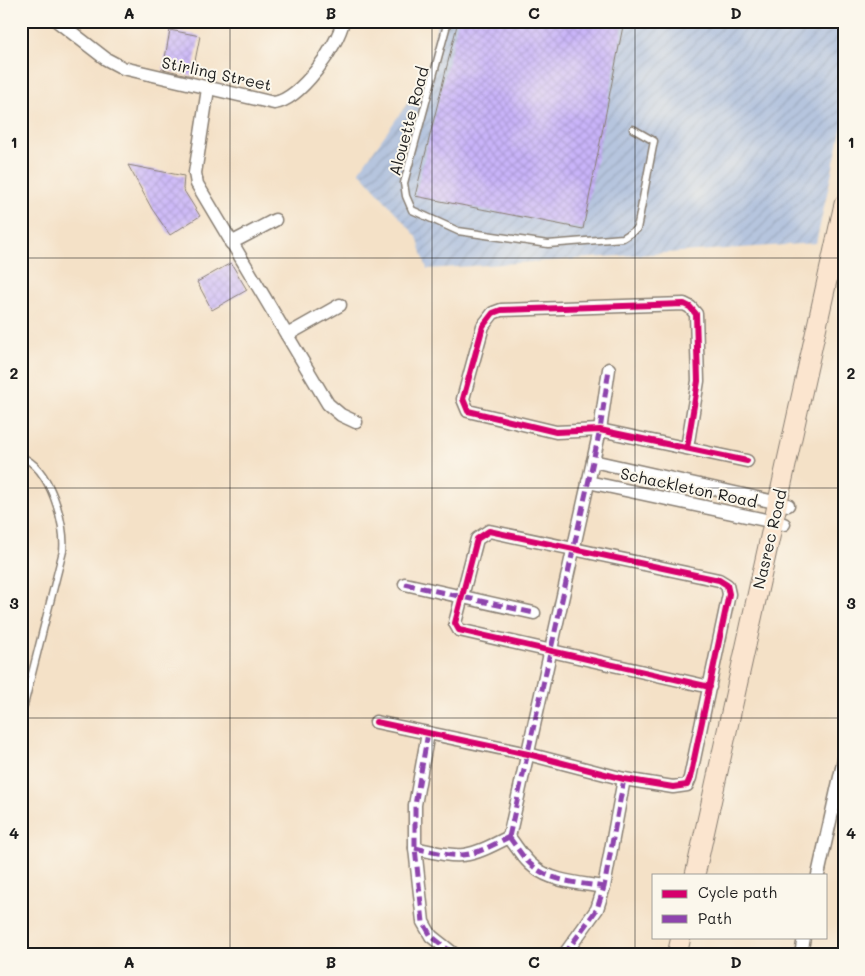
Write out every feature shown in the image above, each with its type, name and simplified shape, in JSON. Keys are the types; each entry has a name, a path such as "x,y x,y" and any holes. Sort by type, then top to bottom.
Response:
{"main road":[{"name":"Nasrec Road","path":"783,504 844,204"},
{"name":"Nasrec Road","path":"695,874 844,251"},
{"name":"Nasrec Road","path":"707,874 778,523"},
{"path":"677,955 681,938"},
{"path":"689,955 693,938"}],"street":[{"name":"Stirling Street","path":"57,21 106,59 123,68 268,102 283,101 314,72 333,49 344,21"},
{"path":"208,89 195,179 199,190 328,404 341,415 356,422"},
{"path":"232,243 275,220"},
{"path":"687,448 698,381 696,314 690,306 684,304 510,309 494,312 483,326 463,398 466,408 472,412 556,432 600,430 747,461"},
{"path":"287,335 340,305"},
{"path":"415,848 463,856 481,852 509,837 600,430 609,369"},
{"name":"Schackleton Road","path":"593,461 783,504"},
{"name":"Schackleton Road","path":"588,482 778,523"},
{"path":"682,502 687,482"},
{"path":"376,722 528,754 624,779 673,788 687,784 710,686 729,594 724,582 494,530 484,532 477,539 455,623 459,630 549,652 710,686"},
{"path":"405,584 534,612"},
{"path":"428,733 415,805 415,848 426,929 455,955"},
{"path":"818,874 844,759"},
{"path":"564,955 597,910 604,887 624,779"},
{"path":"509,837 532,866 540,872 560,879 604,887"},
{"path":"801,955 804,938"}],"lane":[{"name":"Alouette Road","path":"448,21 404,183 406,196 412,210 458,231 548,244 623,238 637,229 654,141 633,129"},
{"path":"21,457 36,465 43,476 62,520 65,539 64,552 21,717"}],"shaded area":[{"path":"438,21 844,21 844,118 816,243 427,269 417,237 359,171 425,79"}],"building":[{"path":"458,21 624,21 583,229 415,196"},
{"path":"170,30 200,36 192,76 163,69"},
{"path":"128,165 184,176 183,189 200,216 170,235 152,209"},
{"path":"231,263 247,290 212,310 197,282"}],"marked path":[{"path":"509,837 600,430 609,369"},
{"path":"405,584 534,613"},
{"path":"428,733 415,805 415,848 423,922 431,936 455,955"},
{"path":"564,955 597,909 604,887 624,779"},
{"path":"509,837 527,861 541,872 558,879 604,887"},
{"path":"415,848 444,854 464,855 483,850 509,837"}],"cycle path":[{"path":"687,448 698,381 696,314 690,307 684,304 501,310 493,313 483,326 463,399 468,411 556,432 600,430 747,461"},
{"path":"376,722 528,754 624,779 673,787 687,785 690,778 729,594 727,585 719,580 489,531 477,539 455,623 459,630 710,687"}]}
